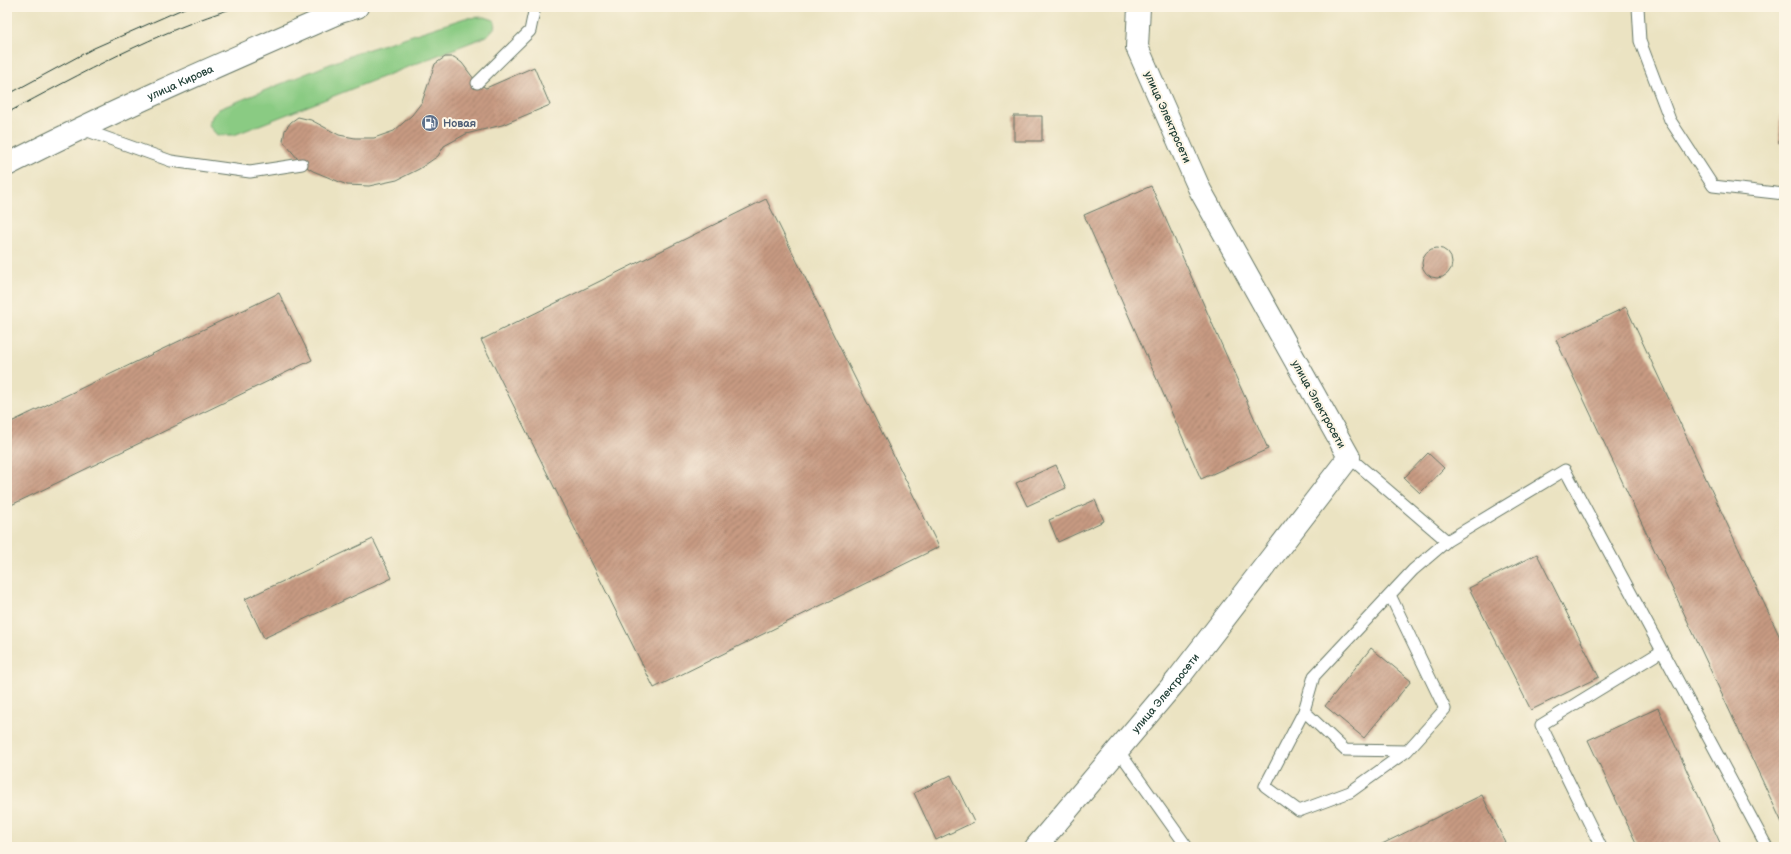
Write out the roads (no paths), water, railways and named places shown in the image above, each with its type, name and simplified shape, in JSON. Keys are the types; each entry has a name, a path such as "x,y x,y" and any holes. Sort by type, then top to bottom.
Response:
{"street":[{"name":"улица Кирова","path":"7,165 79,128 340,12 357,7"},
{"name":"улица Электросети","path":"1036,847 1177,680 1349,457 1200,190 1137,47 1139,7"}],"lane":[{"path":"477,83 530,31 535,7"},
{"path":"1638,7 1640,41 1670,120 1713,186 1784,194"},
{"path":"79,128 171,161 250,172 302,164"},
{"path":"1349,457 1447,541"},
{"path":"1390,595 1445,709 1407,751 1350,792 1299,812 1265,786 1304,711 1314,676 1413,570 1447,541 1564,470 1767,847"},
{"path":"1601,847 1541,725 1662,651"},
{"path":"1304,711 1345,750 1407,751"},
{"path":"1118,750 1187,847"}],"tram line":[{"path":"7,95 94,48 187,7"},
{"path":"7,113 91,68 148,41 177,28 237,7"}],"place":[{"name":"Новая","path":"430,123"}]}
